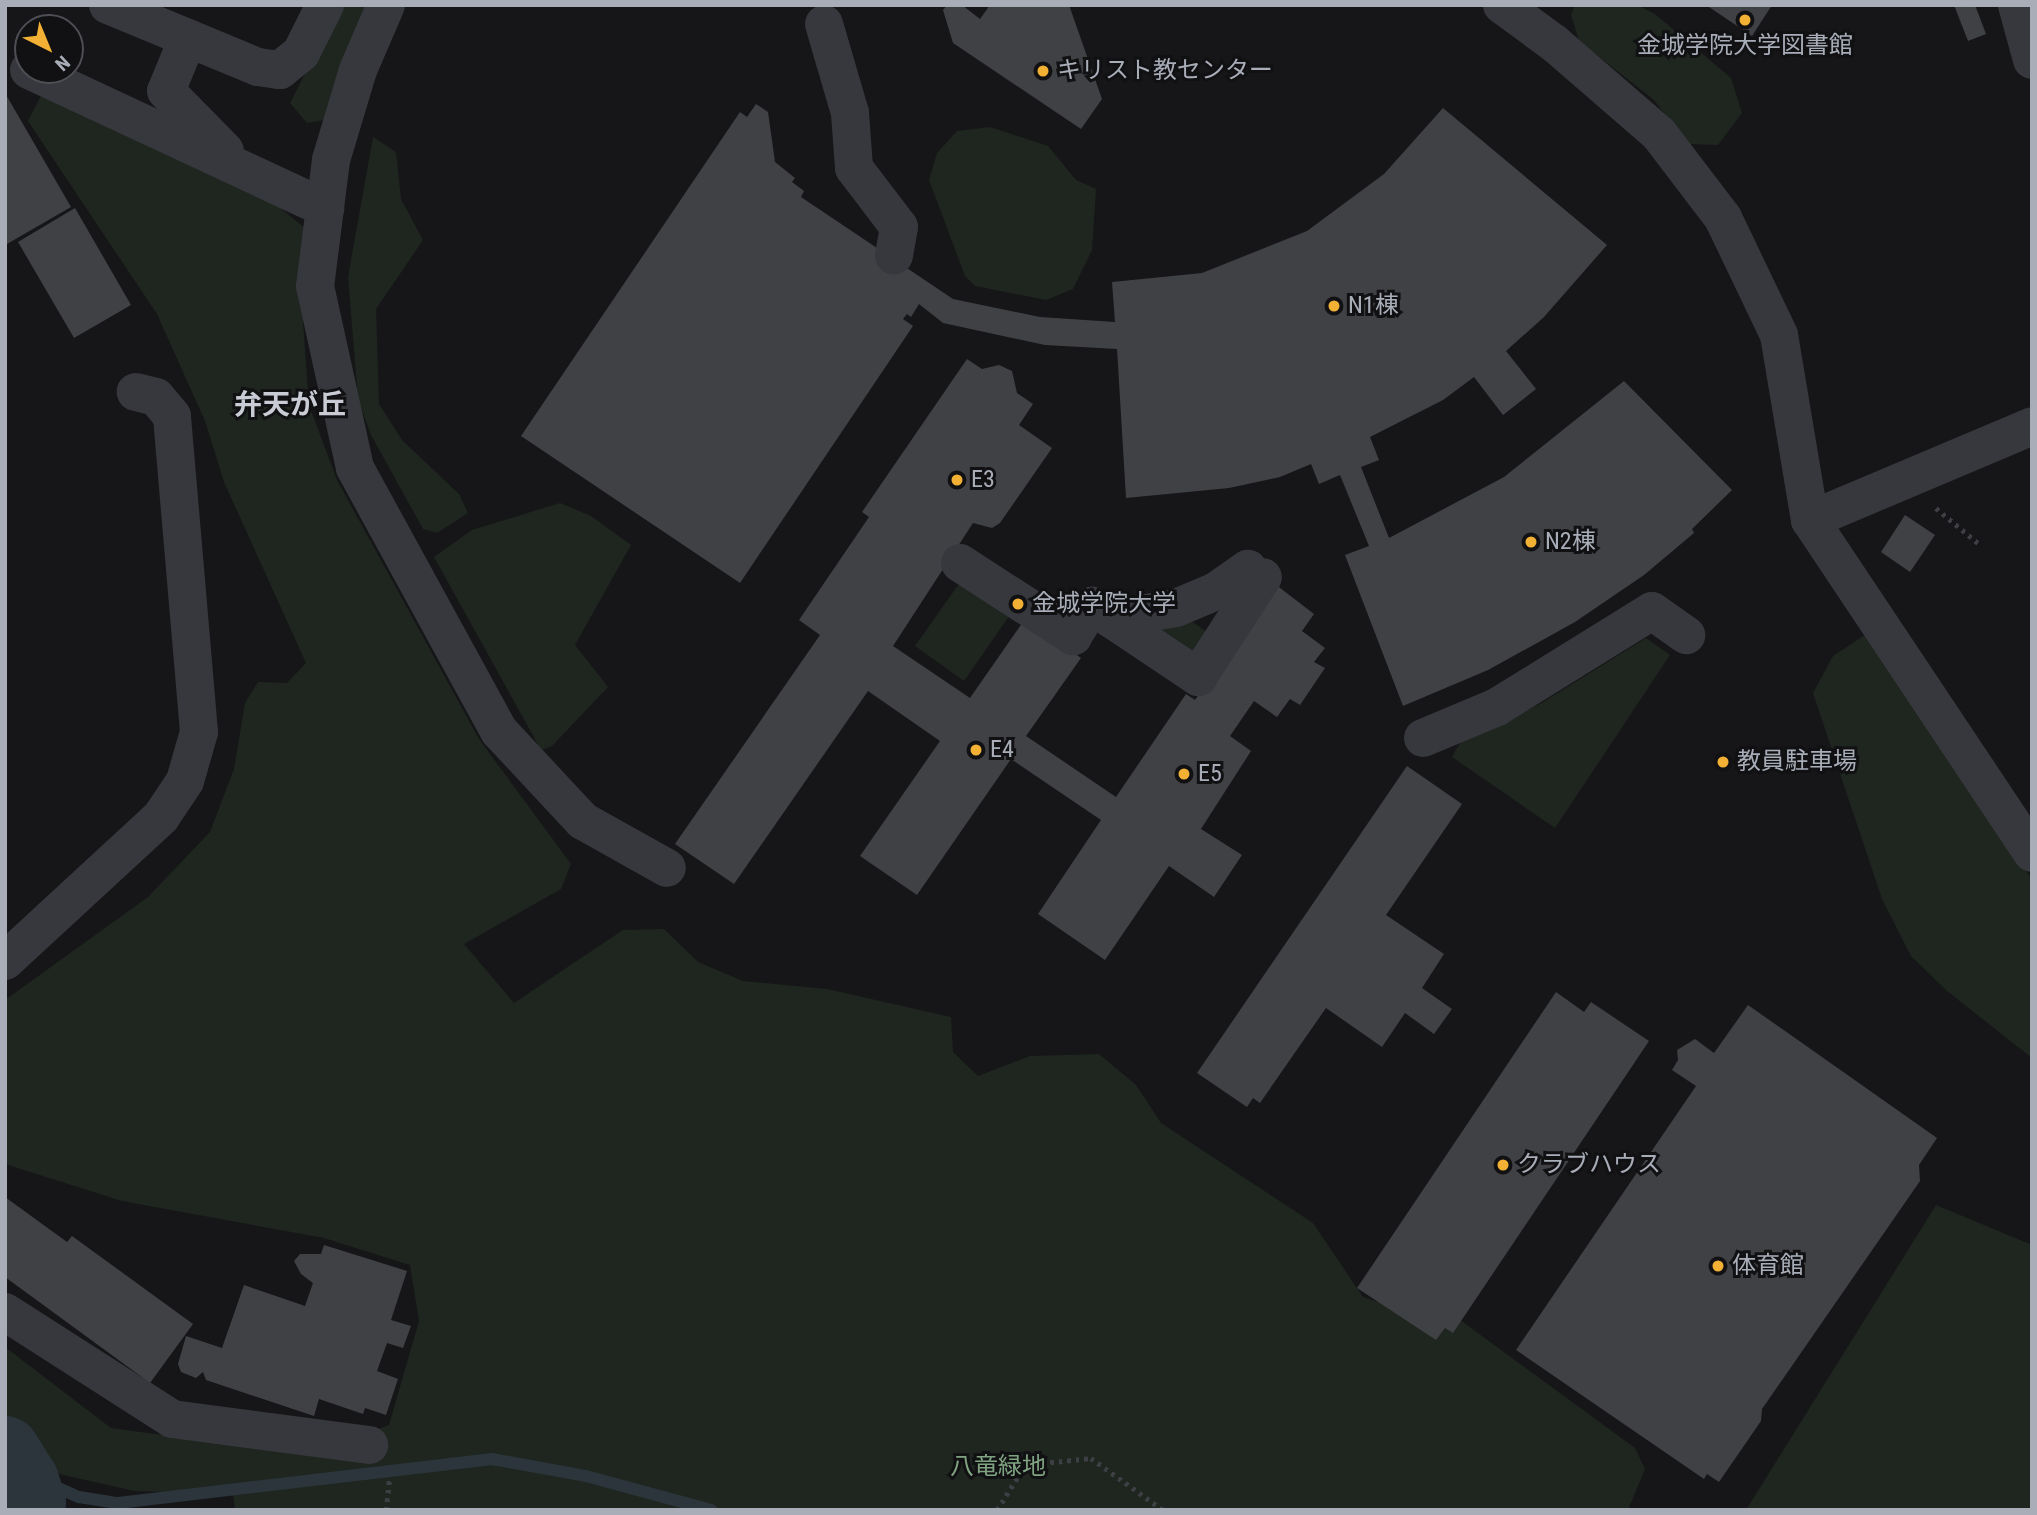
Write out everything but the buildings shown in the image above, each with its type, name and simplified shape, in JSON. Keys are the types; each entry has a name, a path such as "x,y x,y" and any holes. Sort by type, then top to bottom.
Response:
{"street":[{"path":"108,5 258,67 280,70 300,53 325,5"},
{"path":"386,5 358,70 331,160 315,286 355,468 499,731 583,821 667,869"},
{"path":"1502,5 1554,43 1659,134 1723,218 1779,335 1810,520 2032,853"},
{"path":"2017,5 2032,60"},
{"path":"824,24 850,113 854,168 899,227 894,256"},
{"path":"188,38 166,91 243,170"},
{"path":"59,84 325,208"},
{"path":"5,961 161,817 185,781 199,732 175,428 172,416 156,397 136,392"},
{"path":"1810,520 2032,426"},
{"path":"960,563 1073,635 1091,606 1198,677 1255,573 1176,608 1111,619"},
{"path":"1423,738 1497,707 1652,611 1686,635"},
{"path":"5,1312 172,1419 369,1445"}],"path":[{"path":"1917,474 1939,512 1978,543"},
{"path":"997,1510 1025,1465 1091,1458 1163,1510"},
{"path":"386,1510 387,1489"}],"green space":[{"path":"340,5 368,5 326,120 307,123 290,103"},
{"path":"1575,5 1637,5 1655,14 1731,78 1742,113 1718,145 1688,144 1654,100 1579,41 1571,15"},
{"name":"八竜緑地","path":"43,92 269,199 306,229 303,322 309,405 337,480 479,739 571,864 561,889 464,944 514,1003 623,930 664,929 698,962 743,981 827,989 951,1017 953,1052 978,1076 1030,1056 1099,1054 1136,1085 1161,1123 1313,1223 1363,1297 1402,1310 1452,1314 1635,1448 1645,1469 1628,1510 235,1510 233,1494 134,1491 55,1473 5,1422 5,1347 111,1428 309,1455 389,1425 419,1321 410,1265 324,1238 122,1201 5,1164 5,1000 148,897 210,832 234,769 245,703 258,682 287,683 306,663 224,482 205,421 157,314 28,121"},
{"path":"990,127 1048,146 1076,180 1096,189 1092,250 1073,289 1046,300 975,286 965,276 929,180 937,153 957,131"},
{"path":"373,137 396,152 401,199 423,240 376,309 379,404 402,440 459,494 468,513 437,533 423,529 371,435 358,399 348,277"},
{"path":"560,503 591,516 631,545 575,645 608,687 552,746 541,750 434,557 472,530"},
{"path":"963,578 1012,612 964,681 915,646"},
{"path":"1178,612 1216,638 1198,663 1135,618"},
{"path":"1868,633 2032,880 2032,1058 1947,991 1911,956 1882,899 1813,693 1833,656"},
{"path":"1646,638 1670,655 1555,828 1452,757 1461,741 1540,704"},
{"path":"1936,1205 2032,1245 2032,1510 1746,1510"}],"waterway":[{"path":"5,1451 24,1481 31,1502 28,1510"},
{"path":"11,1457 47,1483 79,1497 118,1503 492,1459 586,1476 711,1510"}],"place":[{"name":"金城学院大学図書館","path":"1745,20"},
{"name":"キリスト教センター","path":"1043,71"},
{"name":"N1棟","path":"1334,306"},
{"name":"E3","path":"957,480"},
{"name":"N2棟","path":"1531,542"},
{"name":"金城学院大学","path":"1018,604"},
{"name":"E4","path":"976,750"},
{"name":"教員駐車場","path":"1723,762"},
{"name":"E5","path":"1184,774"},
{"name":"クラブハウス","path":"1503,1165"},
{"name":"体育館","path":"1718,1266"}],"district":[{"name":"弁天が丘","path":"290,405"}]}
